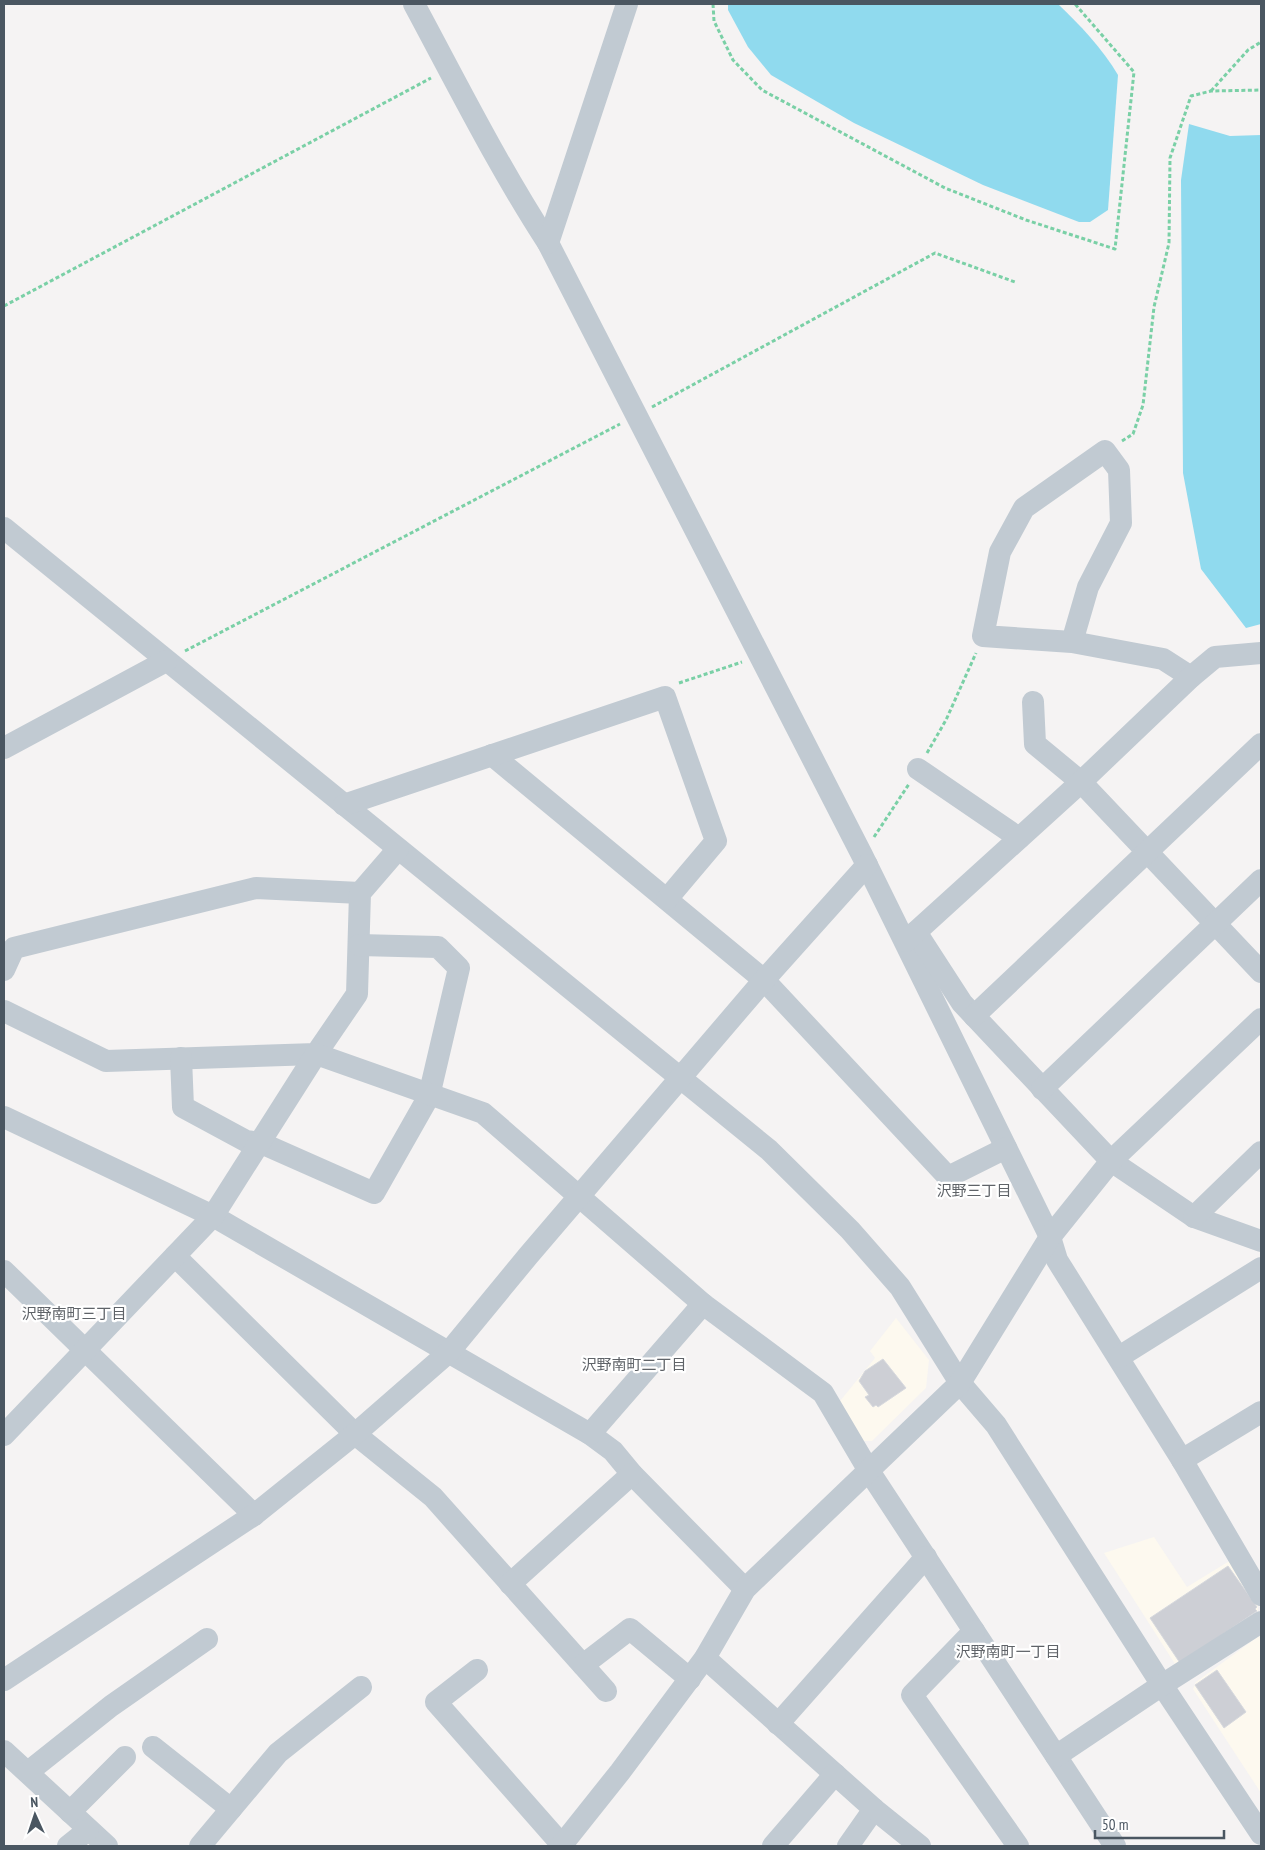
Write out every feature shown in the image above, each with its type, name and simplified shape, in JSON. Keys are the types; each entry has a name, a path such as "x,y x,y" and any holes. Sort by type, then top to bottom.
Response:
{"street":[{"path":"414,4 528,212 548,243 865,860 910,937 1006,1148 1050,1236 1057,1260 1182,1460 1261,1595"},
{"path":"548,243 627,4"},
{"path":"1072,642 1088,587 1121,523 1119,470 1105,451 1024,508 1000,552 983,636 1072,642 1163,659 1191,677"},
{"path":"4,528 769,1150 850,1230 900,1287 960,1383 996,1425 1162,1685 1261,1834"},
{"path":"910,937 1215,657 1261,653"},
{"path":"4,748 166,661"},
{"path":"344,806 665,697 716,841 667,899"},
{"path":"1033,702 1036,744 1081,782 1261,972"},
{"path":"974,1016 1261,744"},
{"path":"492,755 764,980 948,1177 1006,1148"},
{"path":"918,769 1019,838"},
{"path":"4,1435 213,1216 316,1054 358,994 360,893 398,849"},
{"path":"4,1680 254,1515 355,1434 449,1352 865,860"},
{"path":"1042,1089 1261,880"},
{"path":"4,970 14,948 256,888 360,893"},
{"path":"910,937 962,1003 1111,1161 1194,1217 1261,1241"},
{"path":"181,1058 183,1107 246,1141 260,1142 374,1193 429,1096 459,968 438,947 359,945"},
{"path":"4,1011 106,1060 316,1054 429,1096 483,1113 703,1304 823,1393 869,1471 1115,1846"},
{"path":"477,1670 436,1702 561,1846 690,1679 705,1658 745,1589 960,1383 1050,1236 1111,1161 1261,1019"},
{"path":"4,1117 213,1216 590,1434 613,1451 632,1474 745,1589"},
{"path":"1194,1217 1261,1152"},
{"path":"175,1256 355,1434 433,1497 606,1691"},
{"path":"1119,1357 1261,1268"},
{"path":"4,1271 254,1515"},
{"path":"590,1434 703,1304"},
{"path":"1182,1460 1261,1412"},
{"path":"510,1584 632,1474"},
{"path":"778,1724 926,1557"},
{"path":"1056,1756 1261,1622"},
{"path":"583,1665 630,1628 690,1679"},
{"path":"974,1631 912,1696 1018,1846"},
{"path":"28,1772 111,1706 207,1639"},
{"path":"705,1658 874,1809 920,1846"},
{"path":"200,1846 278,1752 361,1687"},
{"path":"153,1747 232,1809"},
{"path":"4,1751 107,1846"},
{"path":"70,1812 125,1757"},
{"path":"773,1846 835,1774"},
{"path":"848,1846 874,1809"},
{"path":"68,1846 88,1830"}],"path":[{"path":"713,4 714,20 733,60 762,90 946,188 1026,220 1115,249 1134,72 1075,4"},
{"path":"1212,91 1248,50 1261,42"},
{"path":"4,306 448,69"},
{"path":"1105,451 1133,434 1143,405 1154,307 1169,243 1170,158 1191,96 1212,91 1261,90"},
{"path":"166,661 637,415 935,253 1015,282"},
{"path":"865,860 946,720 983,636"},
{"path":"665,697 671,686 760,656"}],"shaded area":[{"path":"896,1318 929,1360 926,1388 872,1441 861,1441 840,1401 875,1358 870,1351"},
{"path":"1154,1537 1187,1587 1231,1560 1258,1605 1258,1611 1182,1663 1175,1664 1104,1553"},
{"path":"1259,1636 1261,1640 1261,1793 1193,1689 1196,1682"}],"water":[{"path":"728,4 1058,4 1090,37 1118,75 1108,210 1090,222 1079,222 983,185 854,123 771,75 748,47 728,10"},
{"path":"1189,124 1230,136 1261,135 1261,624 1246,628 1201,569 1183,473 1181,180"}],"building":[{"path":"883,1359 906,1388 878,1407 876,1405 873,1407 865,1397 869,1395 859,1381 865,1371"},
{"path":"1228,1566 1257,1607 1255,1609 1257,1611 1180,1663 1150,1618"},
{"path":"1217,1670 1246,1712 1224,1728 1195,1685"}],"district":[{"name":"沢野三丁目","path":"974,1191"},
{"name":"沢野南町三丁目","path":"74,1314"},
{"name":"沢野南町二丁目","path":"634,1365"},
{"name":"沢野南町一丁目","path":"1008,1652"}]}
